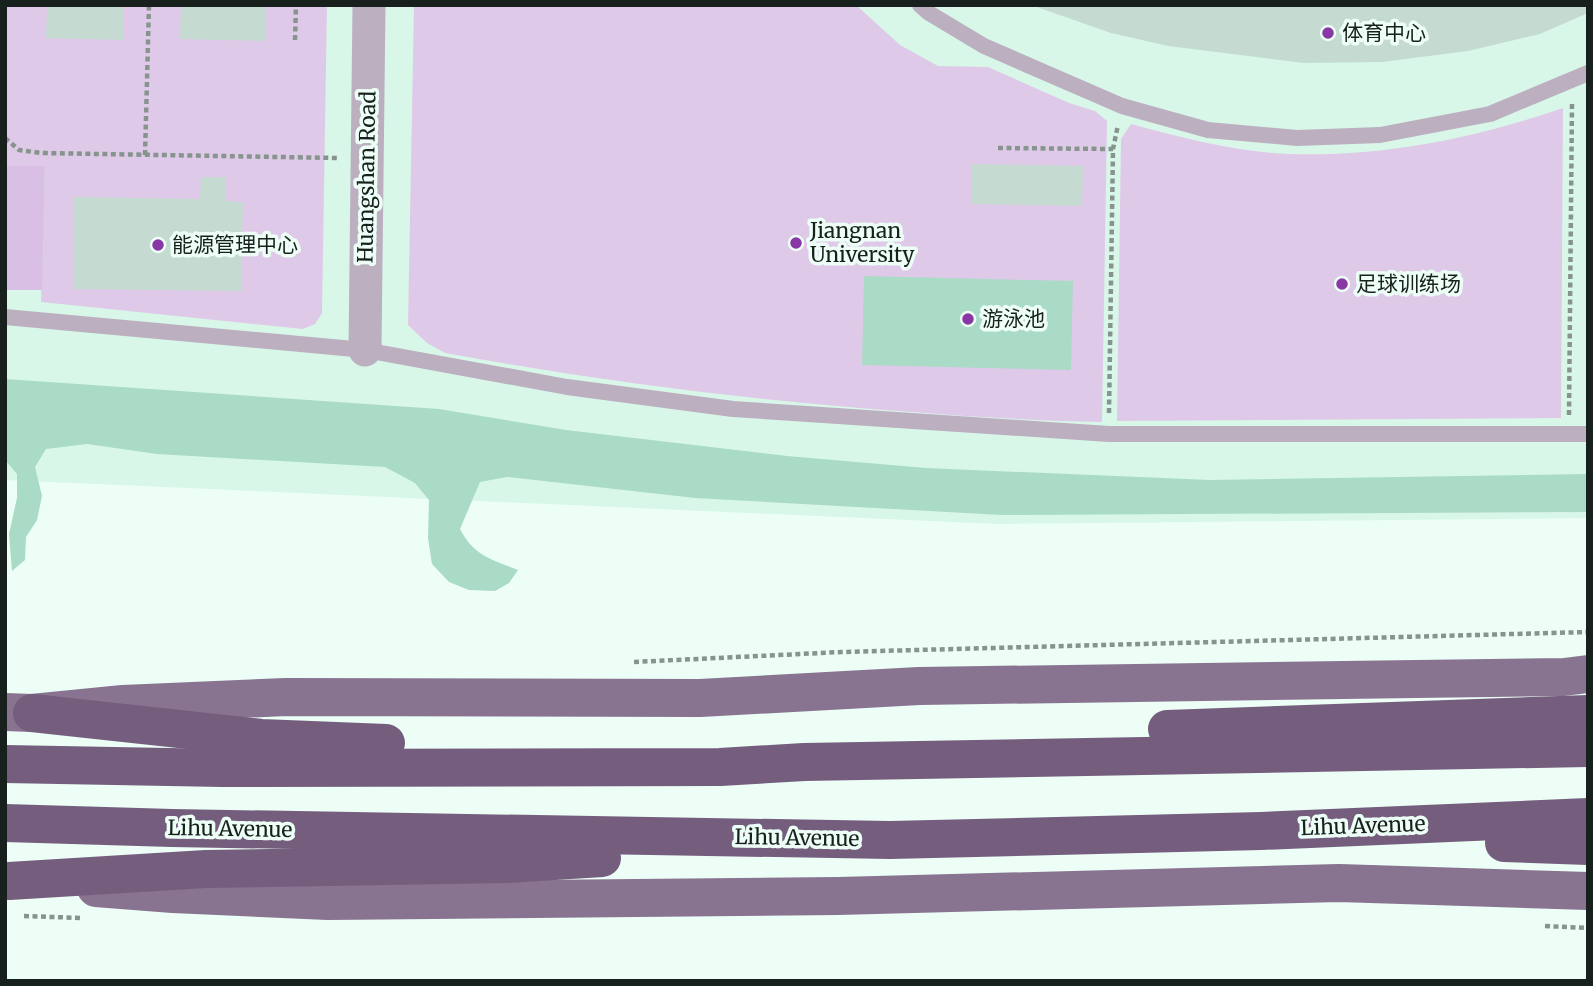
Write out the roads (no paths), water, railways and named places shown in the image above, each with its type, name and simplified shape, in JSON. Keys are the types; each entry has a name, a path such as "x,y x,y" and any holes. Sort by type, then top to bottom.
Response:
{"highway":[{"path":"19,713 261,738 495,748 720,766"},
{"path":"804,762 990,736 1588,714"},
{"path":"5,764 223,768 720,766 804,762 1588,748"},
{"name":"Lihu Avenue","path":"5,823 890,840 1261,831 1588,817"},
{"path":"1261,831 1588,846"},
{"path":"7,881 206,869 506,864 890,840"}],"main road":[{"path":"19,713 123,704 286,697 700,698 919,686 1564,677 1588,674"},
{"path":"7,881 173,894 328,901 838,897 1339,883 1588,891"}],"street":[{"name":"Huangshan Road","path":"365,350 369,5"}],"lane":[{"path":"920,5 984,46 1122,106 1208,130 1297,138 1380,135 1490,114 1588,73"},
{"path":"5,317 365,350 567,387 733,409 1109,435 1588,434"}],"place":[{"name":"体育中心","path":"1328,33"},
{"name":"Jiangnan University","path":"796,243"},
{"name":"能源管理中心","path":"158,245"},
{"name":"足球训练场","path":"1342,284"},
{"name":"游泳池","path":"968,319"}]}
